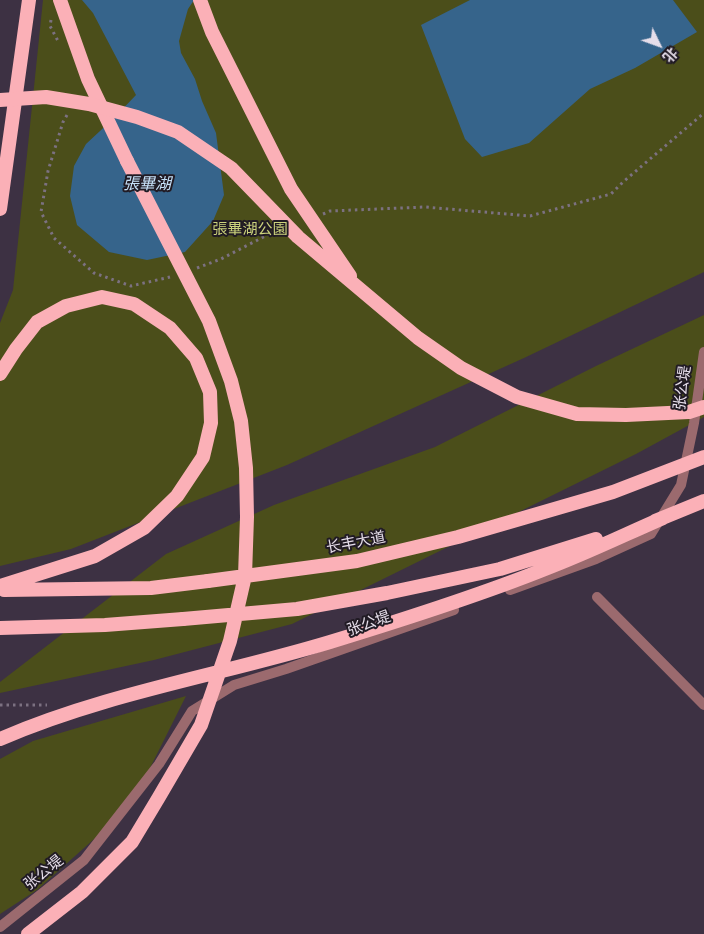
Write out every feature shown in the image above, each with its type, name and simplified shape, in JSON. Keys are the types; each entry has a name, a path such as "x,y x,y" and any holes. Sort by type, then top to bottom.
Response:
{"highway":[{"path":"0,209 29,0"},
{"path":"28,934 82,892 132,842 160,797 201,725 230,641 245,576 246,468 241,421 231,381 209,321 88,79 60,0"},
{"path":"200,0 212,32 291,190 360,291"},
{"path":"0,100 46,98 89,104 137,117 178,132 230,168 298,237 418,338 454,363 517,397 577,414 635,415 689,412 704,407"},
{"path":"0,374 37,322 66,306 102,297 134,304 170,328 196,358 210,392 211,423 203,457 177,496 144,528 95,556 0,588"},
{"name":"长丰大道","path":"0,588 151,588 357,561 458,537 613,492 704,457"},
{"path":"0,738 32,725 122,697 330,642 448,603 546,569 704,501"},
{"path":"0,628 105,625 297,609 387,593 500,569 664,518"}],"street":[{"name":"张公堤","path":"0,927 84,860 159,764 192,711 234,685 286,669 596,559 651,534 682,485 694,423 704,352"},
{"path":"597,597 704,706"}],"green space":[{"name":"張畢湖公園","path":"43,0 704,0 704,272 524,358 287,465 71,549 0,566 0,323 13,290"},
{"path":"704,315 704,417 636,454 292,624 154,660 0,693 0,682 166,554 274,505 435,447 596,366"},
{"path":"186,696 131,806 37,890 0,914 0,759 33,741"}],"water":[{"name":"張畢湖","path":"82,0 194,0 188,9 179,41 181,53 195,79 216,133 224,195 213,221 185,252 147,260 109,252 77,225 70,196 74,166 86,144 136,95 93,13"},
{"path":"470,0 673,0 697,32 635,68 590,89 529,143 482,157 465,139 421,25"}]}
